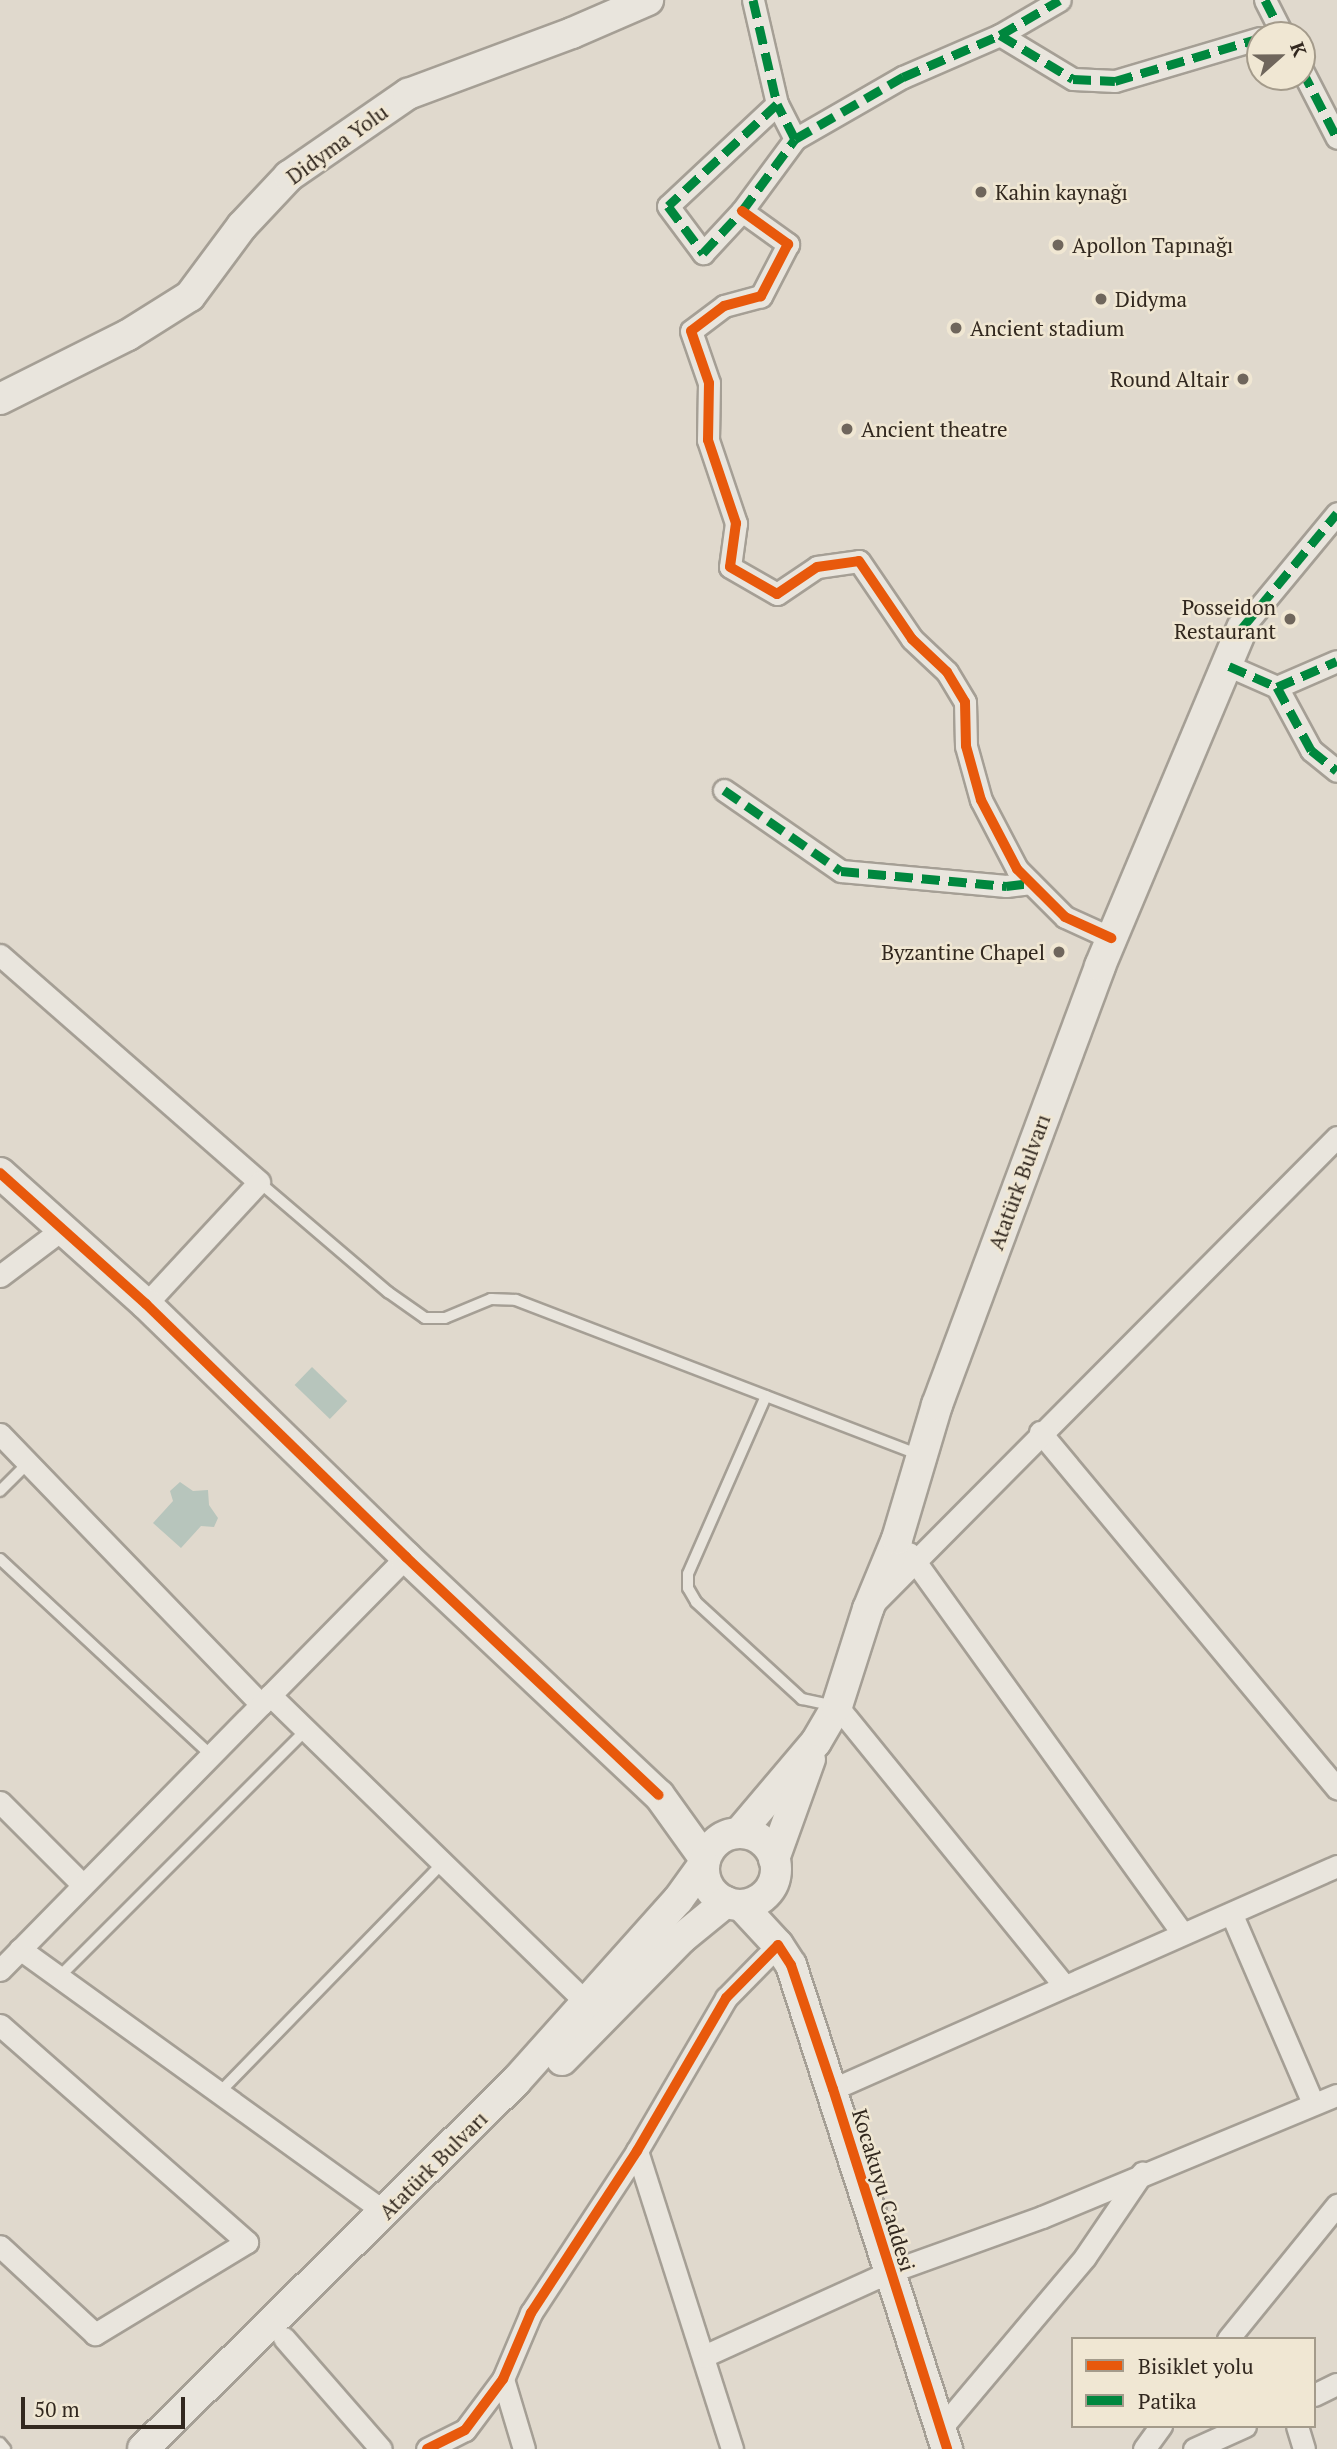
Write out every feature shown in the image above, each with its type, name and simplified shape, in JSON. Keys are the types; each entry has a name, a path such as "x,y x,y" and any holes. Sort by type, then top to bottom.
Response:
{"main road":[{"name":"Didyma Yolu","path":"0,399 128,335 190,296 242,226 289,176 388,106 472,67 572,33 648,0"},
{"name":"Atatürk Bulvarı","path":"773,1871 816,1742 837,1706 868,1609 897,1539 921,1456 1111,938 1229,666 1242,628"},
{"path":"0,1173 65,1227 406,1558 718,1848 764,1843 773,1871 778,1945"},
{"name":"Atatürk Bulvarı","path":"143,2449 386,2213 587,2004 718,1848 816,1742"},
{"path":"718,1848 709,1887 733,1904 760,1899 773,1871"},
{"name":"Atatürk Bulvarı","path":"173,2449 682,1938 733,1904"},
{"name":"Kocakuyu Caddesi","path":"733,1904 778,1945 791,1965 944,2438"}],"street":[{"path":"753,0 777,104 795,139"},
{"path":"777,104 667,206 703,254 742,211 795,139 903,77 1000,35 1060,0"},
{"path":"1265,0 1274,21"},
{"path":"1000,35 1073,79 1115,81 1246,42"},
{"path":"1316,88 1330,105 1337,138"},
{"path":"742,211 788,244 761,296 724,306 691,331 709,383 708,440 736,523 730,567 777,594 817,568 859,561 912,639 947,671 965,702 966,746 981,800 1017,869 1065,917 1111,938"},
{"path":"1242,628 1337,513"},
{"path":"1277,687 1337,661"},
{"path":"1229,666 1277,687 1311,750 1337,771"},
{"path":"724,790 841,871 1006,886 1031,883"},
{"path":"0,955 258,1182 146,1304"},
{"path":"868,1609 917,1562 1041,1432 1337,1138"},
{"path":"0,1276 65,1227"},
{"path":"1041,1432 1337,1788"},
{"path":"0,1434 265,1700 306,1730 587,2004"},
{"path":"897,1539 917,1562 1181,1932"},
{"path":"0,1970 406,1558"},
{"path":"837,1706 1064,1985"},
{"path":"0,1802 83,1885"},
{"path":"833,2090 1181,1932 1232,1915 1337,1866"},
{"path":"1232,1915 1313,2103"},
{"path":"427,2449 465,2430 503,2379 531,2312 637,2151 726,1998 778,1945"},
{"path":"20,1949 386,2213"},
{"path":"0,2025 247,2242 94,2334 0,2246"},
{"path":"704,2356 889,2272 1042,2217 1337,2095"},
{"path":"637,2151 732,2449"},
{"path":"944,2438 1084,2257 1143,2173"},
{"path":"1230,2337 1337,2205"},
{"path":"284,2338 381,2449"},
{"path":"503,2379 524,2449"},
{"path":"1316,2394 1337,2385"},
{"path":"1144,2449 1160,2428"},
{"path":"1194,2449 1241,2428"},
{"path":"1298,2428 1304,2449"}],"lane":[{"path":"258,1182 388,1292 425,1318 445,1318 491,1299 516,1300 921,1456"},
{"path":"766,1395 688,1574 688,1588 696,1602 802,1699 837,1706"},
{"path":"0,1491 28,1463"},
{"path":"0,1559 211,1755"},
{"path":"59,1977 306,1730"},
{"path":"219,2093 443,1863"},
{"path":"0,2443 5,2449"}],"shaded area":[{"path":"312,1367 347,1401 330,1419 295,1385"},
{"path":"180,1482 193,1491 208,1490 209,1505 218,1518 214,1527 201,1526 181,1548 153,1523 173,1501 170,1491"}],"marked path":[{"path":"753,0 777,104"},
{"path":"795,139 777,104 668,206 703,253 742,211 795,139 903,77 1000,35 1060,0"},
{"path":"1265,0 1276,21"},
{"path":"1000,35 1073,79 1115,81 1246,42"},
{"path":"1313,91 1337,138"},
{"path":"1242,628 1337,513"},
{"path":"1277,687 1337,661"},
{"path":"1229,666 1277,687 1311,750 1337,771"},
{"path":"724,790 841,871 1006,886 1031,883"}],"cycle path":[{"path":"742,211 788,244 761,296 724,306 691,331 709,383 708,440 736,523 730,567 777,594 817,567 859,561 912,639 947,672 965,702 966,746 981,800 1017,869 1065,917 1111,938"},
{"path":"0,1173 146,1304 406,1557 659,1795"},
{"path":"427,2449 465,2430 503,2379 531,2313 637,2151 726,1998 778,1945 791,1965 833,2089 947,2449"}],"place":[{"name":"Kahin kaynağı","path":"981,192"},
{"name":"Apollon Tapınağı","path":"1058,245"},
{"name":"Didyma","path":"1101,299"},
{"name":"Ancient stadium","path":"956,328"},
{"name":"Round Altair","path":"1243,379"},
{"name":"Ancient theatre","path":"847,429"},
{"name":"Posseidon Restaurant","path":"1290,619"},
{"name":"Byzantine Chapel","path":"1059,952"}]}
